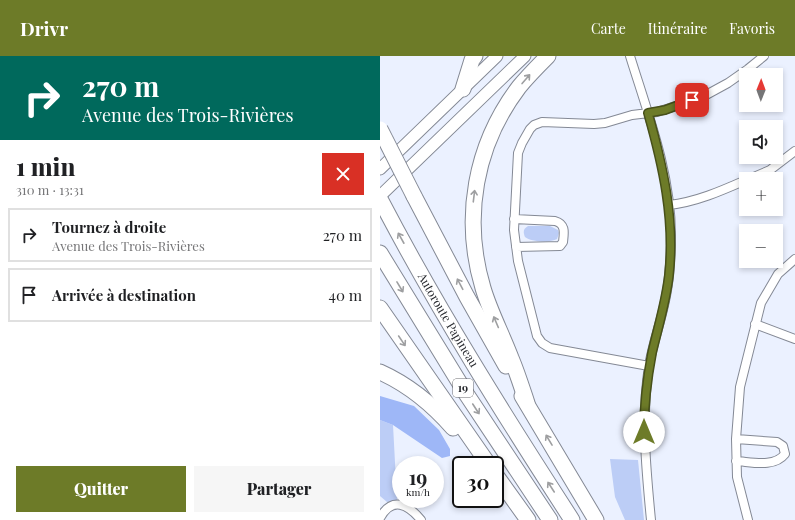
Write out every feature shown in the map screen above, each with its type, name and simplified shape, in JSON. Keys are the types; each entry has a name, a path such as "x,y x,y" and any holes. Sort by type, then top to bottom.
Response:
{"highway":[{"path":"463,89 472,60 475,56"},
{"path":"527,403 512,358 493,315 480,279 473,239 473,206 480,166 493,129 503,110 519,88 548,56"},
{"path":"380,130 467,297 596,520"},
{"name":"Autoroute Papineau","path":"380,199 479,374 572,520"},
{"name":"Autoroute Papineau","path":"380,253 467,395 550,520"},
{"path":"380,308 482,456"},
{"path":"380,372 403,384 422,398 434,408 459,436 480,453"},
{"path":"504,487 528,520"}],"main road":[{"path":"380,169 497,56"},
{"path":"380,196 525,56"}],"street":[{"path":"630,56 648,113 662,165 669,206 671,234 669,275 665,303 649,366 645,406 644,432 651,520"},
{"path":"649,366 555,349 542,343 537,336 516,247 514,219 518,153 527,133 534,125 546,122 599,123 632,115 657,112 706,95 738,76 764,56"},
{"path":"765,172 795,151"},
{"path":"669,206 713,195 739,183"},
{"path":"514,219 552,220 561,223 563,227 563,242 560,246 516,247"},
{"path":"748,520 737,477 736,461 740,387 761,303 778,274 795,259"},
{"path":"755,324 795,339"},
{"path":"736,439 777,442 783,446 785,454 781,459 769,463 736,461"},
{"path":"380,518 388,508 393,505 404,505 411,509 421,520"}],"shaded area":[{"path":"528,226 550,226 558,230 559,233 557,239 536,241 528,239 525,237 524,229"},
{"path":"380,396 414,406 439,430 450,449 450,456 444,458 444,456 439,456 393,425 380,420"},
{"path":"380,420 393,425 395,456 392,456 392,501 387,502 380,496"},
{"path":"610,459 638,460 644,520 625,520 615,497"}],"route":[{"path":"644,432 649,366 666,295 670,263 671,234 666,184 648,113 665,110 692,100"}]}
